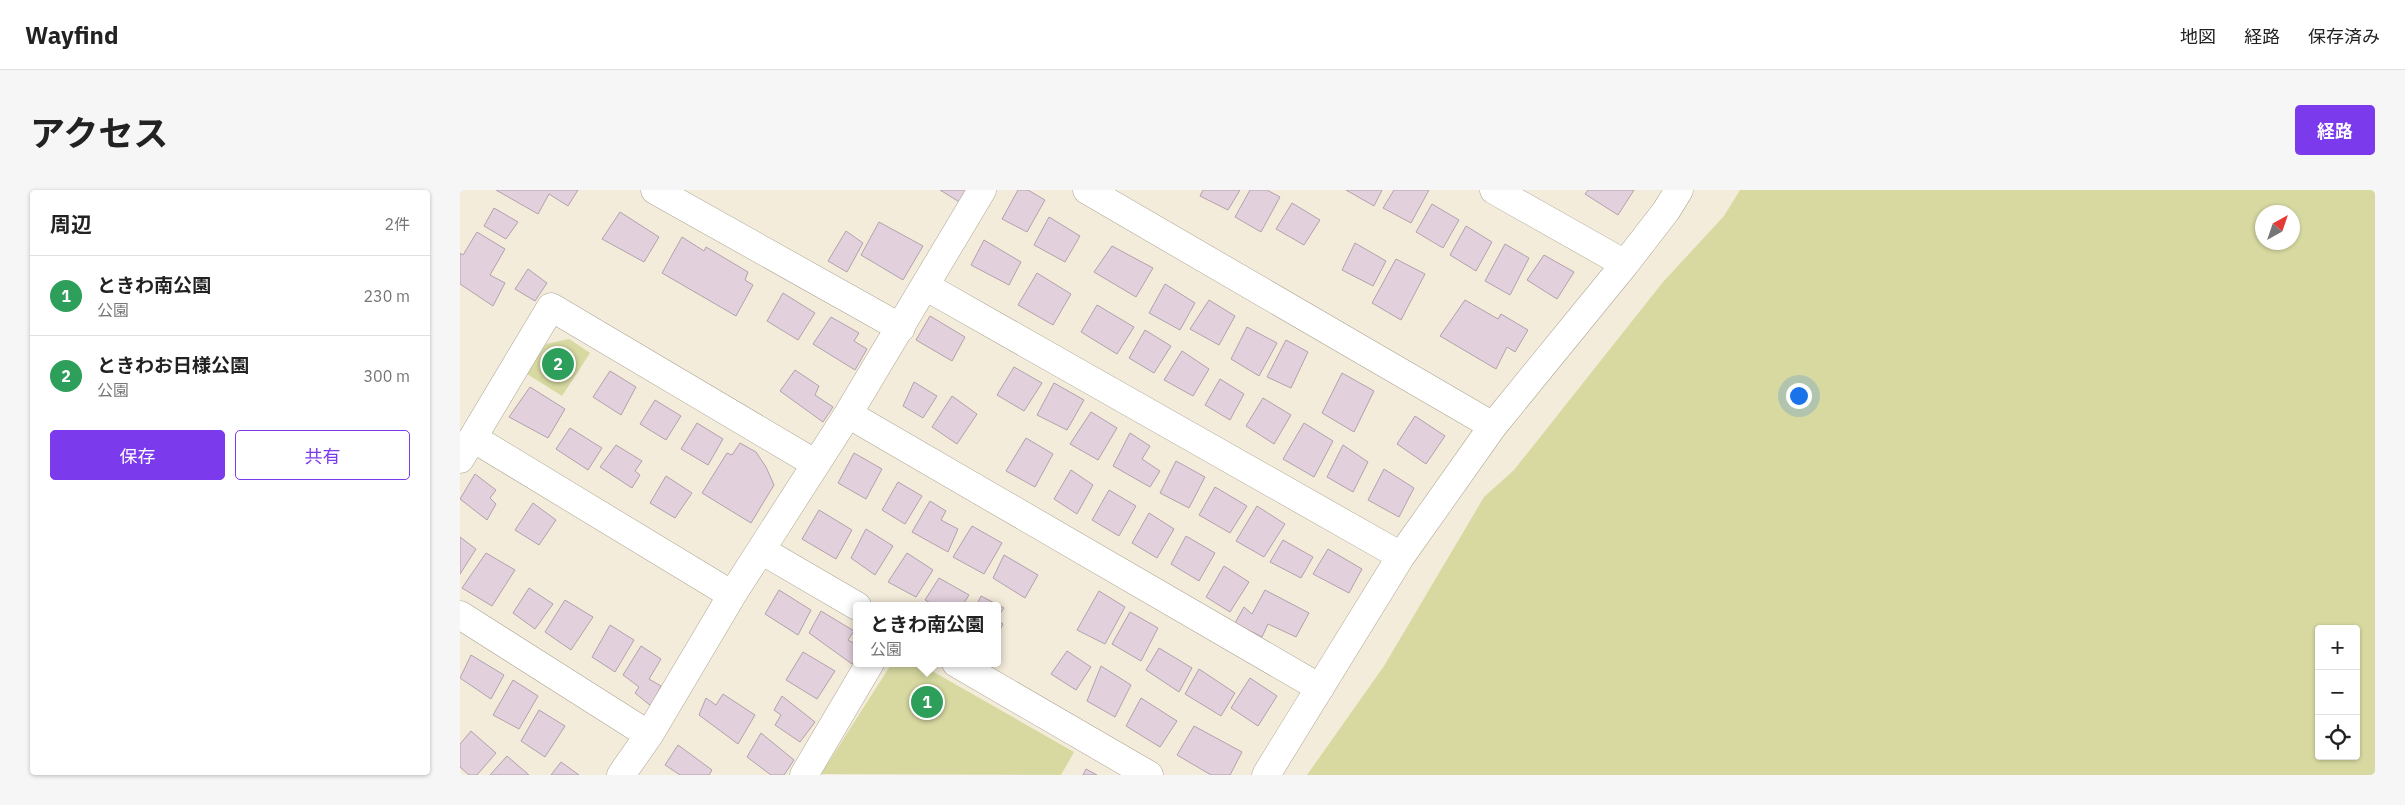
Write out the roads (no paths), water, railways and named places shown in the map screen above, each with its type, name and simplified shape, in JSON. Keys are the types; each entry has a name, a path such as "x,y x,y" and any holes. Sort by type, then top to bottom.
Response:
{"street":[{"path":"655,190 901,328"},
{"path":"621,775 649,735 732,596 848,414 982,190"},
{"path":"1087,190 1493,426"},
{"path":"1494,190 1625,264"},
{"path":"1266,775 1401,556 1493,426 1625,264 1666,211 1679,190"},
{"path":"925,286 1401,556"},
{"path":"732,596 466,449 551,308 816,464"},
{"path":"848,414 1320,688"},
{"path":"762,550 853,603"},
{"path":"460,616 649,735"},
{"path":"804,775 868,667"},
{"path":"963,667 1150,775"}],"place":[{"name":"ときわお日様公園","path":"558,364"},
{"name":"ときわ南公園","path":"927,702"}]}
